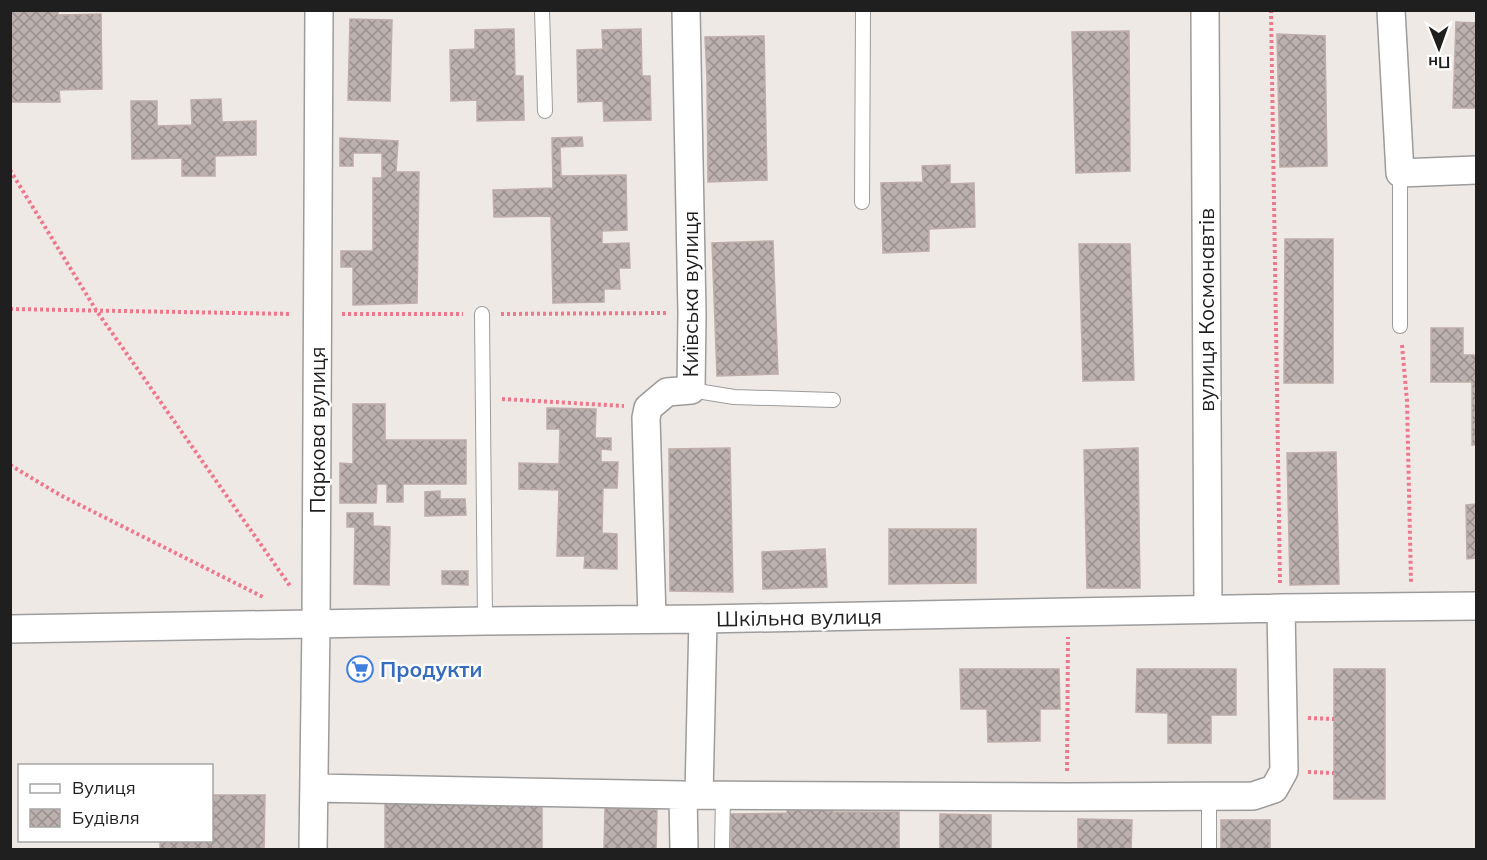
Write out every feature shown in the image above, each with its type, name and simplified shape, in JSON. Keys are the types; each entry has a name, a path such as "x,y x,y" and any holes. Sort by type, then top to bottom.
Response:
{"street":[{"name":"Паркова вулиця","path":"313,849 319,10"},
{"name":"Київська вулиця","path":"648,408 667,392 691,390 692,313 686,10"},
{"name":"вулиця Космонавтів","path":"1204,10 1209,609"},
{"path":"1391,10 1400,173 1476,170"},
{"path":"648,408 646,418 652,618"},
{"name":"Шкільна вулиця","path":"10,629 1476,606"},
{"path":"315,788 701,795 1253,796 1274,789 1284,771 1281,608"},
{"path":"684,849 701,795 703,619"}],"lane":[{"path":"542,10 545,111"},
{"path":"862,10 862,202"},
{"path":"1400,173 1400,326"},
{"path":"482,314 484,621"},
{"path":"691,390 734,398 833,400"},
{"path":"701,795 722,849"},
{"path":"1209,796 1209,849"}],"path":[{"path":"1271,10 1281,608"},
{"path":"10,170 96,310 316,624"},
{"path":"10,309 318,314 692,313"},
{"path":"1400,326 1407,401 1412,606"},
{"path":"483,398 648,408"},
{"path":"10,465 60,495 274,602"},
{"path":"1067,796 1068,637"}],"building":[{"path":"10,10 58,10 58,15 101,14 102,89 59,90 60,102 10,102"},
{"path":"350,19 392,20 390,101 348,100"},
{"path":"1456,22 1476,23 1476,108 1453,108"},
{"path":"514,29 515,76 523,76 524,120 477,121 477,100 451,101 450,50 475,49 475,30"},
{"path":"641,29 642,76 650,76 651,120 604,121 603,101 578,102 577,50 603,49 602,30"},
{"path":"1129,31 1130,171 1076,173 1072,32"},
{"path":"1277,34 1325,36 1327,166 1280,167"},
{"path":"764,36 767,180 708,182 705,37"},
{"path":"221,99 222,122 256,121 256,155 215,156 215,176 182,176 182,158 132,159 131,101 157,101 157,126 192,125 191,100"},
{"path":"582,137 583,146 560,147 561,176 626,175 627,230 602,231 602,244 629,243 630,268 619,268 620,289 604,289 604,302 553,303 551,216 494,217 493,190 553,188 552,138"},
{"path":"340,138 398,141 396,172 419,172 417,303 353,305 353,267 341,267 341,251 373,251 373,178 382,178 382,153 353,153 353,166 340,166"},
{"path":"950,165 950,184 974,183 975,227 929,229 929,251 883,253 881,183 923,182 922,166"},
{"path":"1285,239 1333,239 1333,383 1284,383"},
{"path":"773,241 778,374 717,376 712,243"},
{"path":"1079,244 1130,244 1134,380 1083,381"},
{"path":"1431,328 1463,328 1463,355 1476,355 1476,445 1472,445 1472,382 1431,382"},
{"path":"353,404 385,404 385,440 466,440 466,484 403,484 403,502 387,502 387,484 377,484 376,503 340,503 340,463 353,464"},
{"path":"547,408 596,409 595,438 611,438 611,450 601,449 601,462 618,462 617,488 603,488 602,533 617,534 617,569 584,568 585,556 557,556 559,490 519,489 519,463 559,464 560,429 547,429"},
{"path":"730,448 733,592 670,591 669,449"},
{"path":"1138,448 1140,588 1087,588 1084,450"},
{"path":"1336,452 1339,584 1290,585 1287,453"},
{"path":"440,491 440,499 465,499 466,515 425,516 425,492"},
{"path":"1476,504 1476,558 1467,559 1466,505"},
{"path":"347,513 373,513 373,526 390,527 389,585 354,584 355,527 347,527"},
{"path":"889,529 976,529 976,583 889,584"},
{"path":"825,549 827,587 763,589 762,552"},
{"path":"442,571 468,571 468,585 442,584"},
{"path":"960,669 1059,669 1060,709 1040,709 1040,741 988,742 987,709 961,709"},
{"path":"1137,669 1236,669 1236,715 1211,715 1211,743 1168,743 1168,713 1136,712"},
{"path":"1334,669 1385,669 1385,799 1334,799"},
{"path":"213,795 265,795 264,850 160,850 160,842 213,842"},
{"path":"542,795 542,850 385,850 385,796"},
{"path":"787,802 833,802 833,812 899,812 899,850 731,850 731,814 787,813"},
{"path":"605,808 657,810 656,850 604,850"},
{"path":"940,814 991,815 991,850 940,850"},
{"path":"1078,819 1132,820 1131,850 1078,850"},
{"path":"1221,820 1270,820 1270,850 1221,850"}],"place":[{"name":"Продукти","path":"360,669"}]}
